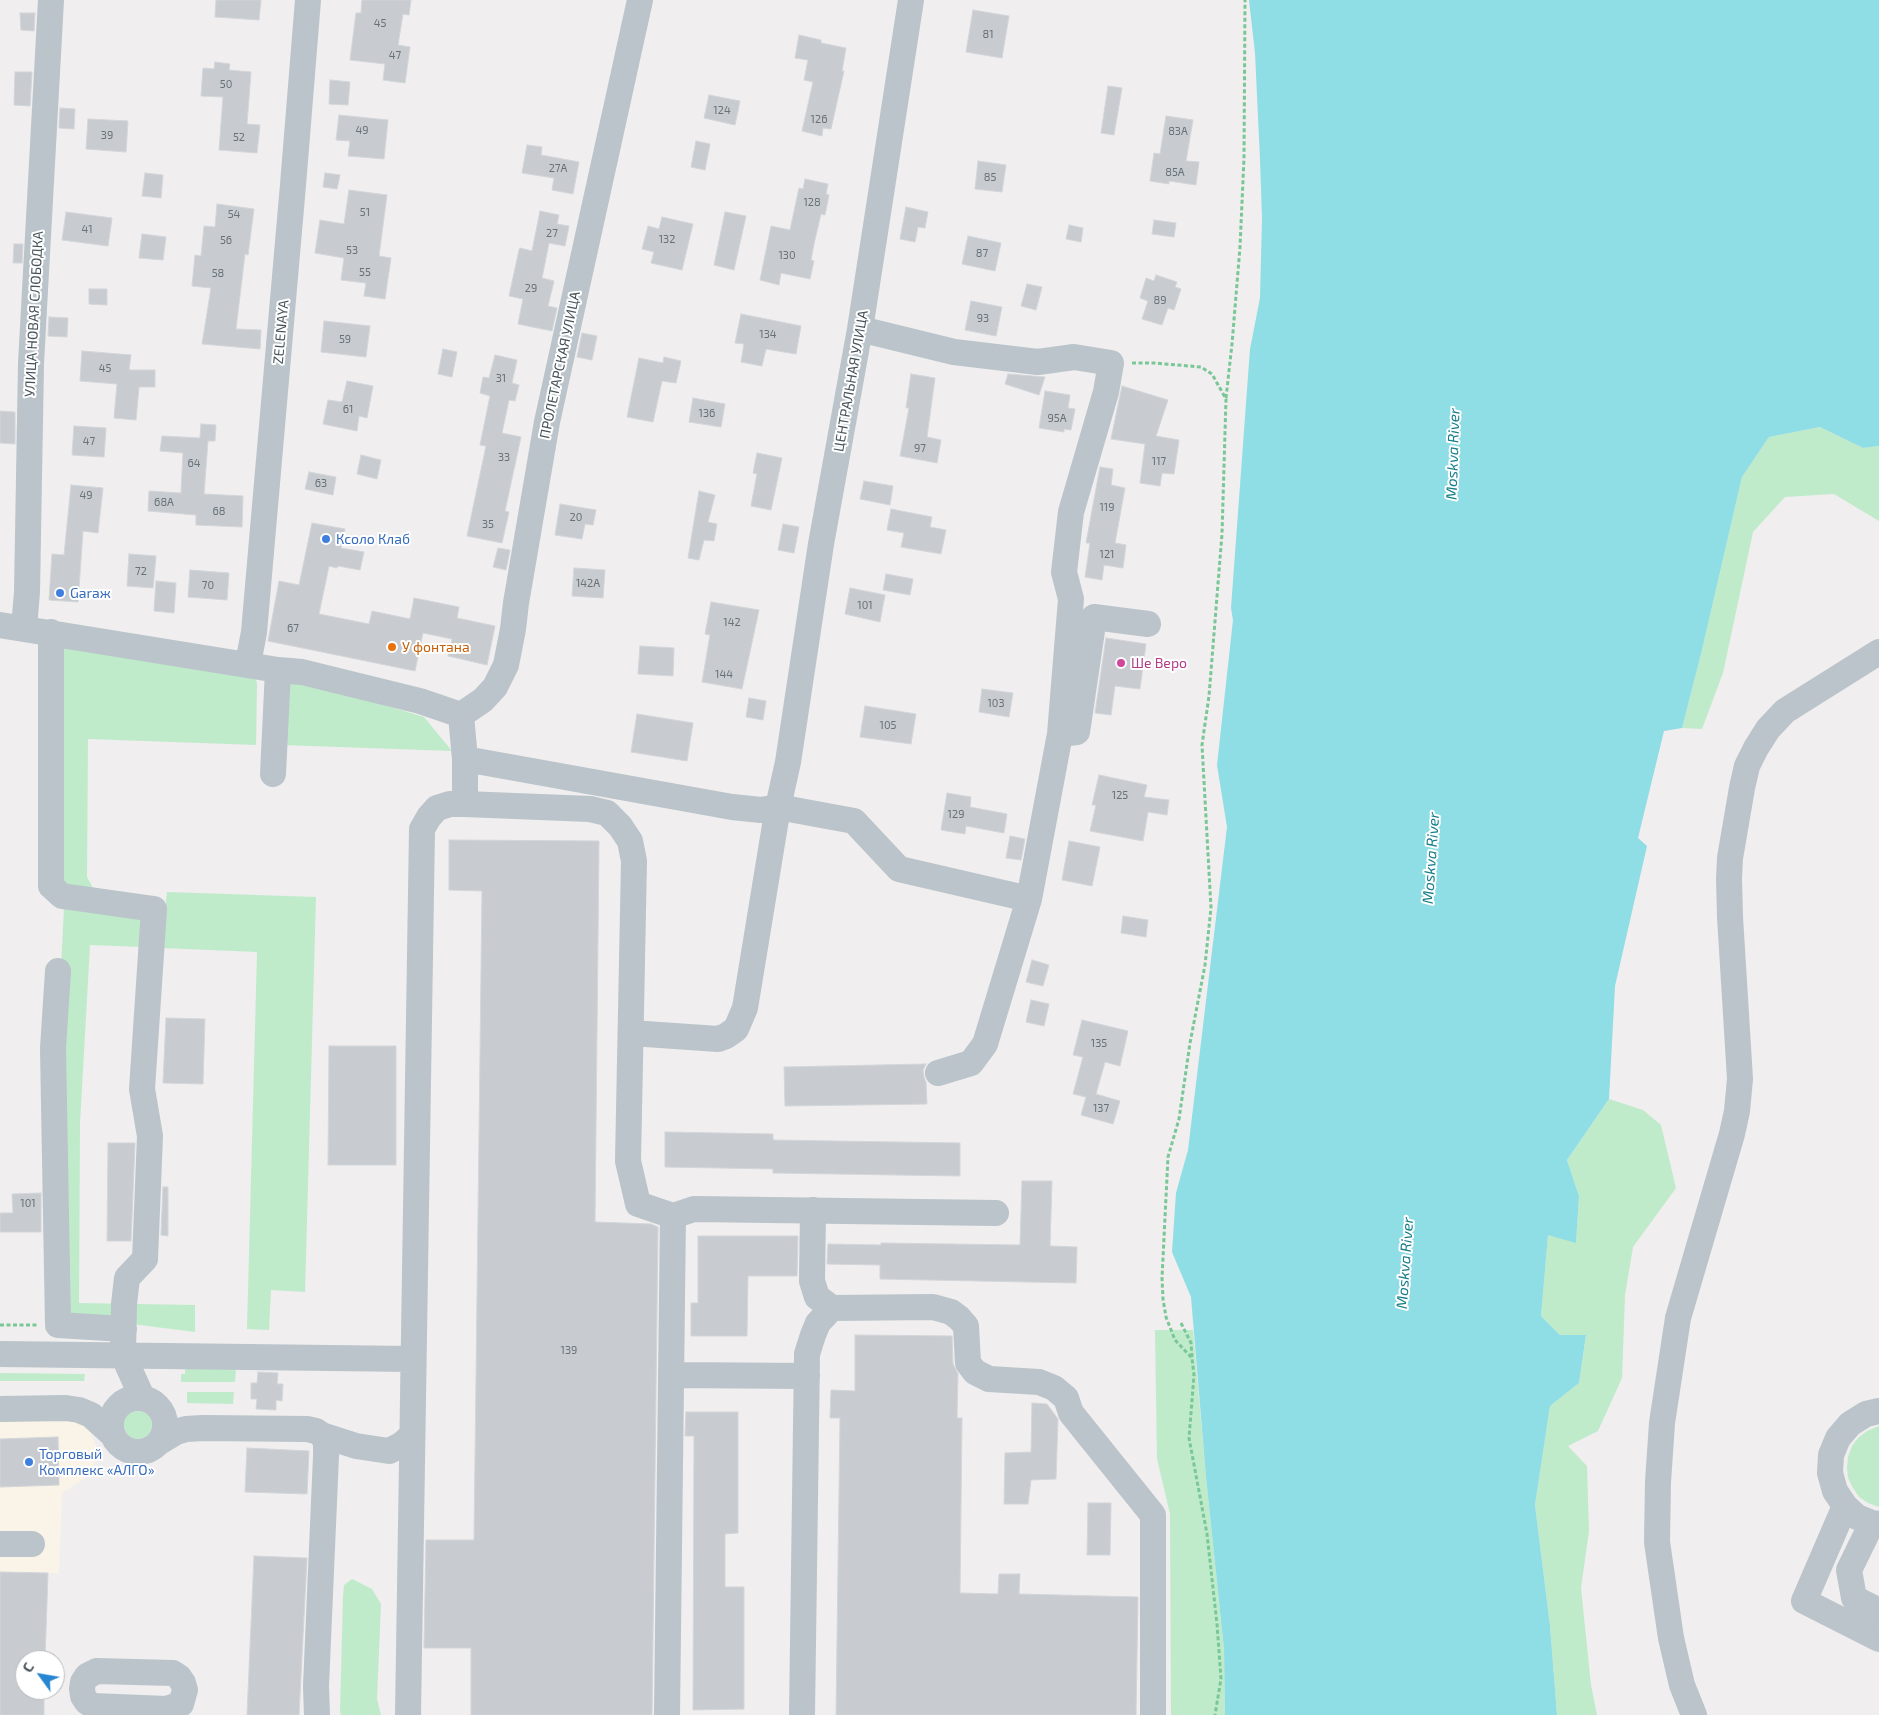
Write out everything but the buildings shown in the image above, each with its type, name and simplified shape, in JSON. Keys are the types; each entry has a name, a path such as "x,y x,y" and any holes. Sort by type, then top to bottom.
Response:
{"street":[{"name":"УЛИЦА НОВАЯ СЛОБОДКА","path":"12,626 27,582 31,363 50,0"},
{"name":"ZELENAYA","path":"248,664 254,632 294,185 308,0"},
{"name":"ПРОЛЕТАРСКАЯ УЛИЦА","path":"461,715 483,700 496,687 506,665 514,629 516,603 547,422 640,0"},
{"name":"ЦЕНТРАЛЬНАЯ УЛИЦА","path":"631,1033 718,1038 726,1036 736,1029 745,1008 778,807 788,762 821,544 860,329 911,0"},
{"path":"860,329 954,352 1038,362 1074,357 1111,363 1106,392 1071,512 1064,572 1071,599 1060,734 1029,899 985,1044 971,1063 938,1073"},
{"path":"1060,734 1077,732 1094,617 1148,624"},
{"path":"12,626 278,670 302,672 420,701 461,715 465,759 465,804"},
{"path":"51,632 51,886 62,896 154,909 142,1089 150,1136 145,1260 127,1278 123,1354 142,1397"},
{"path":"1694,1715 1682,1685 1671,1638 1657,1542 1658,1482 1662,1423 1678,1318 1737,1111 1740,1079 1729,879 1730,858 1742,788 1747,766 1756,748 1768,729 1785,711 1879,652"},
{"path":"273,774 278,670"},
{"path":"465,759 732,807 762,810 778,807 854,821 900,869 1029,899"},
{"path":"408,1715 422,829 429,817 438,808 450,804 465,804 590,810 606,813 620,826 630,841 634,861 628,1161 638,1204 673,1216 694,1209 996,1213"},
{"path":"58,971 53,1048 58,1325 124,1329"},
{"path":"813,1210 812,1281 817,1298 832,1308 934,1307 951,1312 966,1326 968,1363 975,1372 989,1378 1039,1382 1054,1388 1066,1398 1071,1413 1153,1515 1153,1715"},
{"path":"667,1715 673,1216"},
{"path":"802,1715 807,1354 818,1323 832,1308"},
{"path":"0,1354 413,1359"},
{"path":"671,1375 807,1376"},
{"path":"161,1441 165,1432 166,1421 162,1412 152,1401 142,1397 133,1397 123,1402 115,1410 111,1424 112,1434 116,1442 131,1452 140,1453 153,1448 176,1432 186,1429 307,1429 356,1446 390,1451 401,1446 412,1435"},
{"path":"0,1408 66,1408 79,1410 91,1415 112,1434"},
{"path":"1879,1411 1866,1414 1850,1424 1838,1438 1831,1455 1830,1473 1835,1491 1845,1506 1858,1517 1876,1523 1849,1570 1854,1598 1879,1611"},
{"path":"317,1715 316,1686 326,1456 326,1442 322,1435"},
{"path":"1845,1506 1804,1600 1879,1638"},
{"path":"0,1544 32,1544"}],"path":[{"path":"1192,1358 1175,1340 1166,1317 1162,1278 1168,1157 1178,1118 1205,965 1211,908 1202,745 1209,696 1222,534 1226,399 1240,237 1244,158 1245,0"},
{"path":"1111,363 1154,363 1201,367 1212,374 1226,399"},
{"path":"1181,1324 1191,1343 1194,1375 1189,1438 1207,1534 1217,1624 1221,1679 1215,1715"},
{"path":"0,1326 58,1325"}],"shaded area":[{"path":"0,1417 72,1418 89,1429 96,1446 96,1460 85,1478 62,1493 59,1573 48,1573 45,1650 15,1650 15,1700 44,1700 44,1715 0,1715"}],"green space":[{"path":"1820,427 1863,448 1879,446 1879,521 1834,494 1785,497 1753,532 1723,673 1702,729 1682,728 1742,477 1769,437"},
{"path":"59,638 255,678 257,683 256,745 88,739 87,877 94,890 69,889 60,877"},
{"path":"298,679 424,717 452,751 282,745 285,685"},
{"path":"167,892 316,897 305,1292 271,1290 269,1330 247,1329 257,952 161,948"},
{"path":"64,907 142,918 143,947 90,945 80,1123 79,1303 195,1305 195,1332 116,1322 69,1321 57,1050"},
{"path":"1609,1099 1643,1110 1661,1125 1676,1188 1633,1247 1625,1295 1622,1378 1598,1431 1568,1446 1587,1466 1589,1531 1581,1588 1591,1685 1597,1715 1557,1715 1550,1626 1535,1505 1550,1406 1579,1383 1586,1336 1560,1335 1541,1316 1548,1234 1576,1242 1579,1196 1567,1160"},
{"path":"1155,1330 1193,1330 1224,1649 1225,1715 1171,1715 1170,1514 1157,1459"},
{"path":"185,1368 236,1368 235,1382 181,1382 181,1374 185,1374"},
{"path":"0,1373 85,1374 84,1381 0,1381"},
{"path":"187,1392 234,1392 233,1404 187,1403"},
{"path":"138,1411 148,1415 152,1425 148,1435 138,1439 128,1435 124,1425 128,1415"},
{"path":"1879,1426 1879,1507 1859,1497 1848,1478 1847,1468 1852,1446 1858,1438 1867,1431"},
{"path":"352,1579 372,1589 381,1604 377,1699 381,1715 341,1715 340,1712 343,1596 344,1585"}],"water":[{"name":"Moskva River","path":"1249,0 1879,0 1879,446 1863,448 1820,427 1769,437 1742,477 1682,728 1664,731 1638,838 1647,846 1615,986 1609,1099 1567,1160 1579,1196 1576,1243 1548,1235 1541,1316 1560,1335 1586,1335 1579,1383 1550,1406 1535,1505 1550,1626 1557,1715 1225,1715 1224,1649 1206,1477 1191,1297 1172,1252 1176,1193 1188,1150 1227,827 1217,765 1233,620 1231,608 1250,349 1260,298 1262,218 1260,159 1255,53"}],"place":[{"name":"Ксоло Клаб","path":"326,539"},
{"name":"Garaж","path":"60,593"},
{"name":"У фонтана","path":"392,647"},
{"name":"Ше Веро","path":"1121,663"},
{"name":"Торговый Комплекс «АЛГО»","path":"29,1462"}]}
